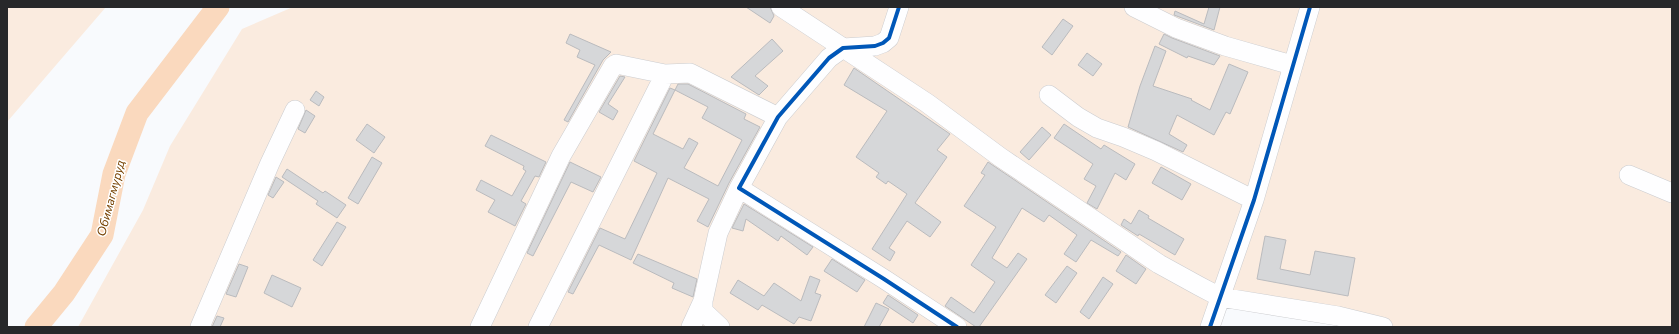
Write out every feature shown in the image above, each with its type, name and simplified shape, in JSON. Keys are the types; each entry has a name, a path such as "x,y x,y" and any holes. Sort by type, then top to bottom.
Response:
{"street":[{"path":"691,327 703,301 718,233 739,188 778,116 829,58 843,48 875,46 883,43 889,38 899,7"},
{"path":"1134,7 1176,28 1225,46 1292,65"},
{"path":"1210,327 1254,200 1310,7"},
{"path":"785,8 927,103 1000,157 1159,264 1220,297 1338,316 1384,327"},
{"path":"480,327 561,156 608,71 616,64 665,74 690,73 778,116"},
{"path":"538,327 665,74"},
{"path":"1049,96 1078,117 1097,128 1156,151 1254,200"},
{"path":"200,327 270,163 295,110"},
{"path":"1629,176 1672,193"},
{"path":"739,188 884,278 957,327"},
{"path":"703,301 703,311 720,327"}],"shaded area":[{"path":"7,7 106,7 7,122"},
{"path":"293,7 1672,7 1672,327 1367,327 1220,302 1212,327 78,327 143,210 170,146 242,29"}],"building":[{"path":"746,7 770,7 774,16 770,23"},
{"path":"1209,7 1220,7 1214,30 1174,15 1175,11 1204,24"},
{"path":"1063,19 1073,26 1052,55 1042,47"},
{"path":"570,34 611,52 603,60 568,122 564,120 595,65 577,57 580,50 566,43"},
{"path":"1164,34 1220,56 1214,65 1188,56 1187,58 1159,44"},
{"path":"772,39 783,51 755,76 768,86 759,95 731,77"},
{"path":"1155,46 1166,51 1153,86 1192,99 1191,100 1210,110 1229,64 1248,72 1230,114 1226,112 1214,135 1177,115 1169,134 1187,145 1183,152 1128,127 1140,86"},
{"path":"1087,53 1102,64 1093,76 1078,65"},
{"path":"854,68 950,134 937,150 947,157 915,203 941,222 930,237 907,221 889,248 895,252 890,261 872,249 907,194 888,181 886,184 876,177 879,173 856,157 887,111 844,85"},
{"path":"620,76 625,77 608,104 618,111 613,120 599,112"},
{"path":"678,84 688,84 746,114 744,119 760,127 729,183 708,227 697,221 709,199 668,178 631,260 599,245 573,294 568,292 600,228 625,239 657,173 634,161 670,88 675,90","holes":["675,90 708,107 702,118 742,140 718,186 684,168 698,143 689,138 683,149 653,134"]},
{"path":"316,91 324,97 319,106 310,100"},
{"path":"306,110 315,116 305,133 298,129"},
{"path":"367,124 385,137 374,153 356,140"},
{"path":"1064,124 1101,149 1104,145 1135,164 1126,180 1115,173 1097,209 1087,203 1096,186 1084,179 1093,164 1054,138"},
{"path":"1042,127 1051,135 1029,160 1020,152"},
{"path":"491,135 546,162 539,177 535,176 521,201 526,204 515,226 488,212 495,200 476,190 481,180 512,196 526,171 523,169 524,166 485,146"},
{"path":"372,157 382,163 358,204 348,198"},
{"path":"570,162 601,177 593,192 571,182 533,256 527,253"},
{"path":"988,162 1121,252 1118,256 1091,240 1076,262 1064,254 1077,235 1049,215 1044,222 1022,208 992,258 1007,268 1018,253 1027,259 979,327 976,327 945,306 951,297 974,313 995,282 971,265 996,227 964,206 985,175 981,173"},
{"path":"1161,167 1191,184 1182,200 1152,183"},
{"path":"287,169 323,193 325,191 346,205 337,218 316,204 318,201 282,177"},
{"path":"276,177 284,182 273,198 268,195"},
{"path":"744,204 813,247 807,255 781,236 778,241 746,219 743,231 732,228"},
{"path":"1139,210 1149,216 1148,218 1184,239 1175,255 1139,234 1138,236 1121,225 1124,219 1131,224"},
{"path":"337,222 346,227 322,266 313,260"},
{"path":"1265,236 1286,240 1280,269 1310,275 1315,251 1355,258 1348,296 1257,279"},
{"path":"638,254 697,279 693,297 672,288 674,283 633,263"},
{"path":"1126,255 1146,269 1136,284 1116,271"},
{"path":"832,259 865,280 857,292 824,271"},
{"path":"239,264 248,267 236,297 226,294"},
{"path":"1067,266 1077,273 1056,303 1045,295"},
{"path":"272,275 301,288 292,307 264,293"},
{"path":"810,276 820,280 815,293 821,295 811,321 799,317 794,324 762,305 758,310 730,293 738,280 764,296 774,283 801,301"},
{"path":"1103,277 1113,284 1089,319 1080,312"},
{"path":"888,295 918,315 913,323 883,303"},
{"path":"876,303 889,309 879,327 864,327"},
{"path":"217,316 224,318 220,327 212,327"}],"waterway":[{"name":"Обимагмуруд","path":"36,327 64,293 102,235 114,174 137,113 218,7"}],"cycle path":[{"path":"899,7 889,38 883,43 875,46 843,48 829,58 778,117 739,188 884,279 957,327"},
{"path":"1210,327 1254,200 1310,7"}]}
